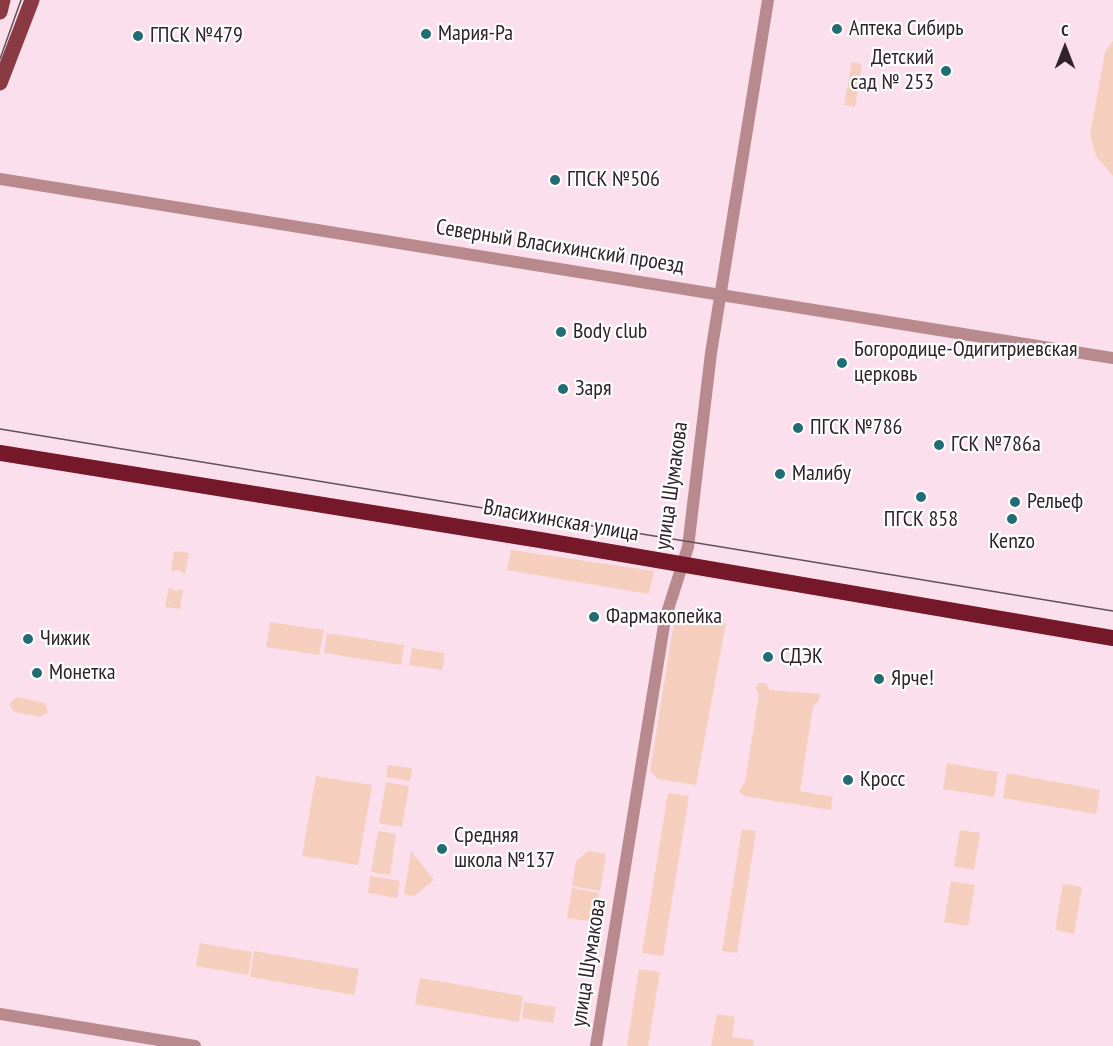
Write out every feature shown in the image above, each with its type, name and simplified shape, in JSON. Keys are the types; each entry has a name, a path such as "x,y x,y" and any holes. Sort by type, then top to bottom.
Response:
{"highway":[{"name":"Власихинская улица","path":"0,453 682,564 1113,638"}],"main road":[{"path":"0,12 3,0"},
{"path":"0,83 32,0"}],"street":[{"name":"улица Шумакова","path":"596,1046 665,619 688,547 720,295 768,0"},
{"name":"Северный Власихинский проезд","path":"0,179 1113,358"},
{"path":"0,1014 195,1046"}],"shaded area":[{"path":"1113,41 1113,176 1096,156 1090,135 1105,52"},
{"path":"852,62 862,64 855,107 844,105"},
{"path":"511,550 654,571 649,594 507,570"},
{"path":"174,551 189,553 185,574 179,570 171,571"},
{"path":"169,587 175,591 183,589 180,609 165,607"},
{"path":"679,616 726,623 696,785 658,779 650,771 674,622"},
{"path":"270,622 324,630 319,655 266,647"},
{"path":"327,633 404,645 401,665 324,653"},
{"path":"412,648 445,653 442,670 409,665"},
{"path":"758,683 765,683 770,690 820,694 819,701 813,706 800,791 833,797 831,810 744,796 739,791 745,782 759,695 756,688"},
{"path":"17,697 45,703 48,712 40,717 14,712 9,704"},
{"path":"947,763 998,772 994,797 943,789"},
{"path":"388,765 412,768 410,781 386,777"},
{"path":"1007,773 1100,790 1096,814 1003,798"},
{"path":"316,776 372,785 358,865 302,856"},
{"path":"386,782 409,786 402,827 379,823"},
{"path":"668,793 689,796 663,956 642,953"},
{"path":"742,829 756,831 737,953 722,951"},
{"path":"960,830 980,833 974,870 954,866"},
{"path":"378,831 396,834 390,875 371,872"},
{"path":"411,851 434,880 414,896 404,894"},
{"path":"588,851 606,854 600,891 572,886 576,861"},
{"path":"370,876 400,881 397,898 368,893"},
{"path":"951,881 975,885 968,926 944,922"},
{"path":"1063,884 1082,887 1074,934 1055,930"},
{"path":"572,888 599,893 595,922 567,918"},
{"path":"200,943 252,952 248,975 196,966"},
{"path":"254,951 359,969 354,995 250,977"},
{"path":"639,969 660,972 648,1046 627,1046"},
{"path":"420,978 523,996 519,1022 415,1004"},
{"path":"524,1002 556,1007 553,1023 522,1018"},
{"path":"717,1014 735,1017 732,1037 754,1040 753,1046 711,1046"}],"tram line":[{"path":"0,59 21,0"},
{"path":"0,429 1113,611"}],"place":[{"name":"Аптека Сибирь","path":"837,29"},
{"name":"Мария-Ра","path":"426,34"},
{"name":"ГПСК №479","path":"138,36"},
{"name":"Детский сад № 253","path":"946,71"},
{"name":"ГПСК №506","path":"555,180"},
{"name":"Body club","path":"561,332"},
{"name":"Богородице-Одигитриевская церковь","path":"842,363"},
{"name":"Заря","path":"563,389"},
{"name":"ПГСК №786","path":"798,428"},
{"name":"ГСК №786а","path":"939,445"},
{"name":"Малибу","path":"780,474"},
{"name":"ПГСК 858","path":"921,497"},
{"name":"Рельеф","path":"1015,502"},
{"name":"Kenzo","path":"1012,519"},
{"name":"Фармакопейка","path":"594,617"},
{"name":"Чижик","path":"28,639"},
{"name":"СДЭК","path":"768,657"},
{"name":"Монетка","path":"37,673"},
{"name":"Ярче!","path":"879,679"},
{"name":"Кросс","path":"848,780"},
{"name":"Средняя школа №137","path":"442,849"}]}
